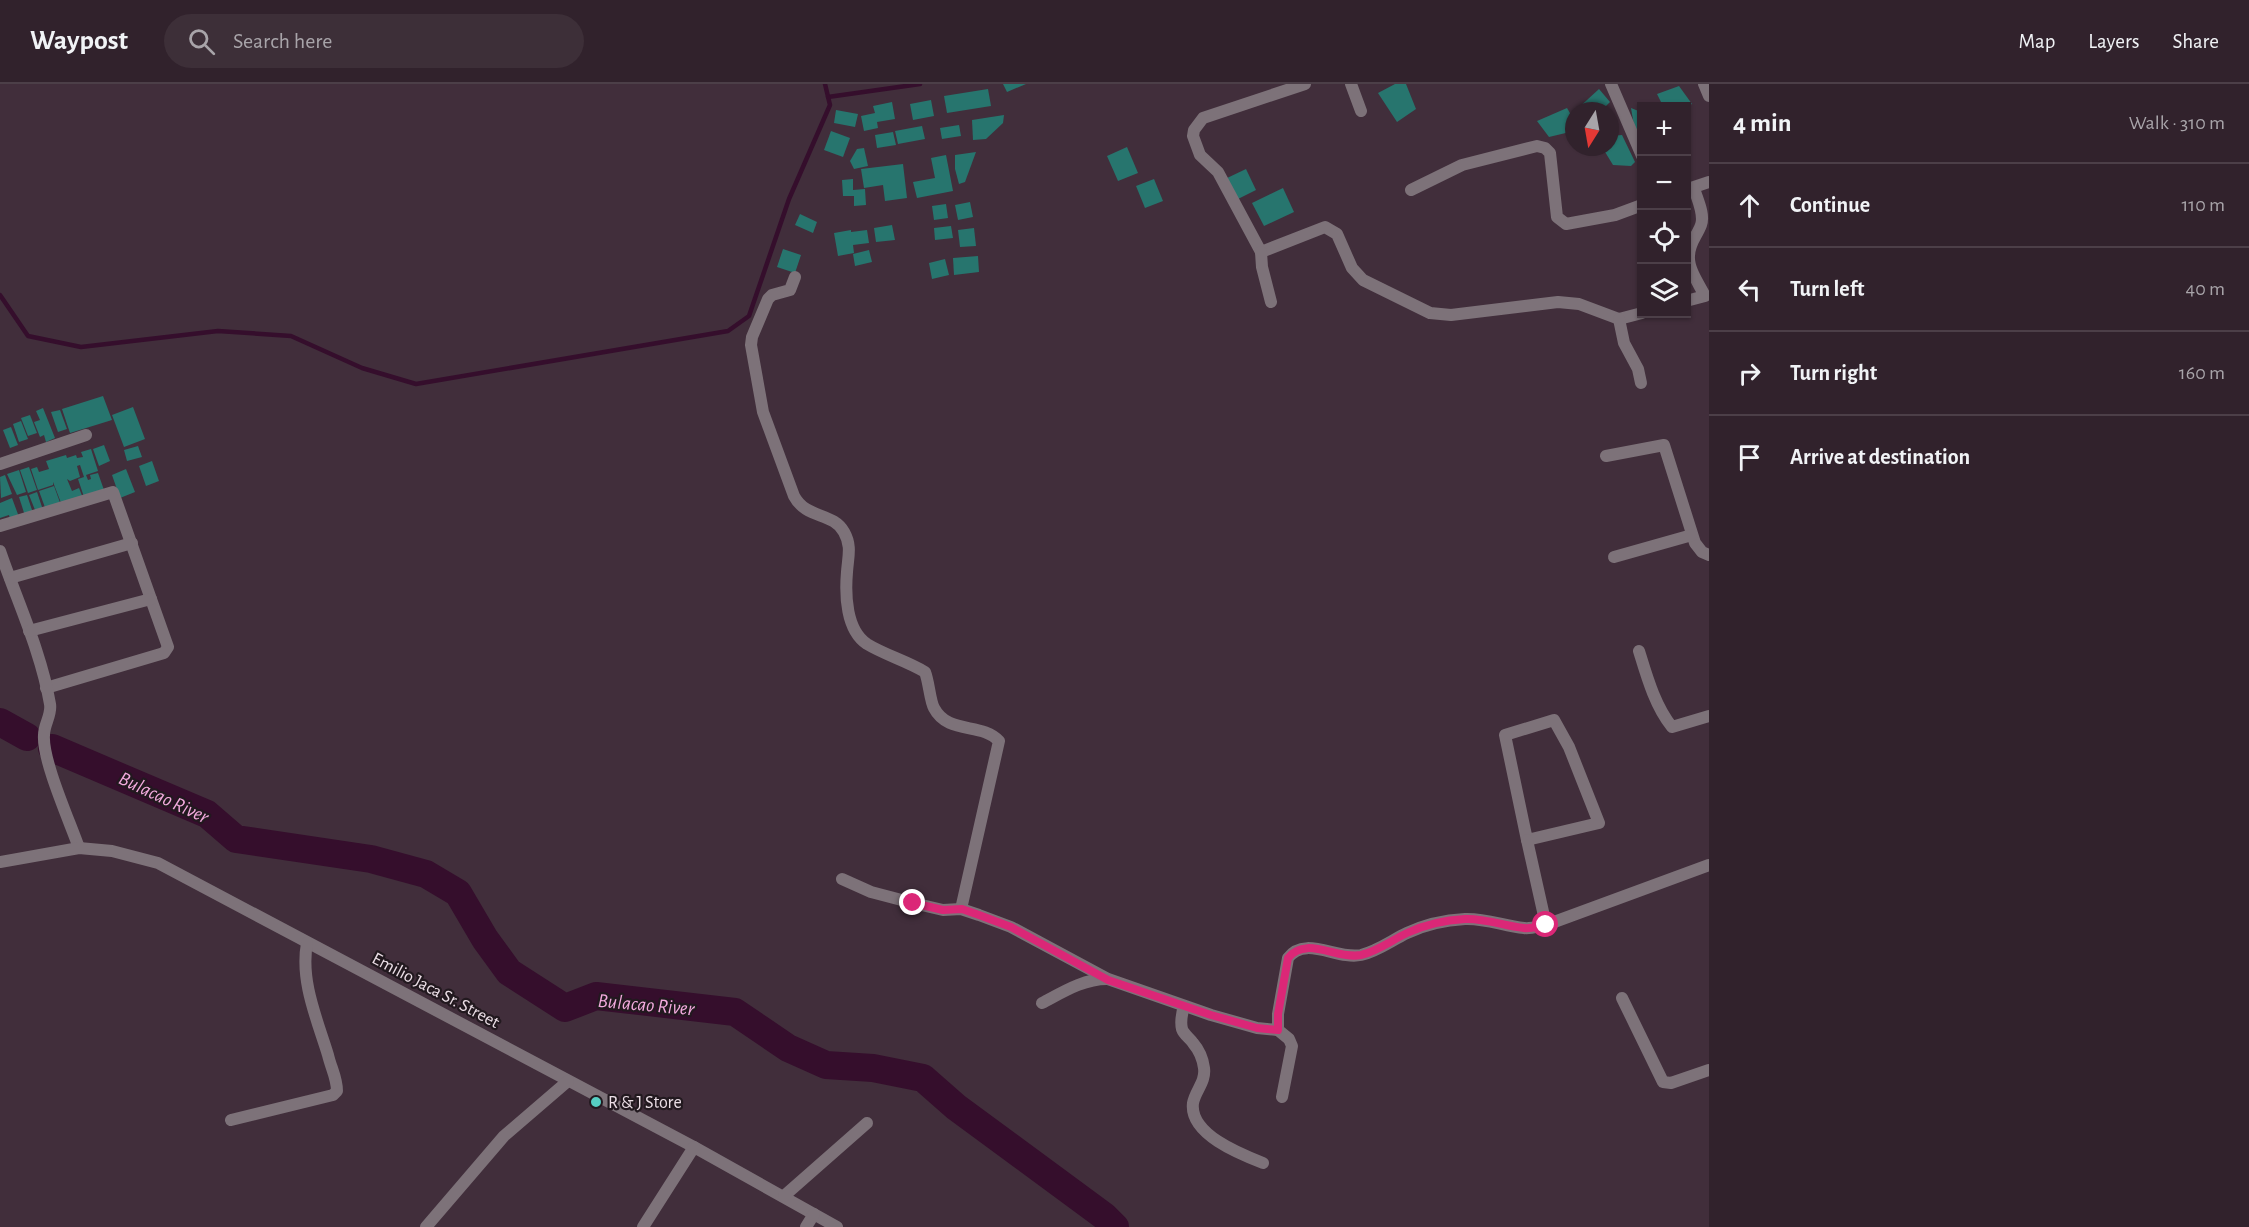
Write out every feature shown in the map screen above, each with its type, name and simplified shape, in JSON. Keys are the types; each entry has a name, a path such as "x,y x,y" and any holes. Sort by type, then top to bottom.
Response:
{"street":[{"path":"1271,302 1262,267 1261,252 1218,172 1200,155 1193,136 1194,130 1203,118 1305,84"},
{"path":"1352,84 1361,111"},
{"path":"1611,84 1637,146"},
{"path":"1704,84 1709,96"},
{"path":"1412,190 1462,165 1537,146 1545,148 1550,153 1557,217 1566,224 1615,215 1637,207"},
{"path":"1691,189 1709,182"},
{"path":"1691,191 1702,215 1701,223 1691,241 1688,257 1691,269 1707,295 1691,300"},
{"path":"1261,252 1325,227 1338,234 1352,267 1363,280 1430,313 1451,315 1558,302 1579,303 1619,319 1637,314"},
{"path":"795,277 790,290 772,295 768,299 751,345 763,412 794,496 799,505 806,510 832,521 843,530 850,546 846,573 846,605 856,630 866,643 925,672 931,686 933,706 942,719 957,727 993,735 999,741 962,909"},
{"path":"1619,319 1624,343 1638,369 1641,383"},
{"path":"0,464 86,435"},
{"path":"1606,456 1664,445 1692,535 1698,548 1709,555"},
{"path":"0,526 114,492 168,647 167,651 46,688"},
{"path":"1614,557 1692,535"},
{"path":"10,578 132,543"},
{"path":"0,551 29,631 46,688 50,707 43,734 46,756 79,848"},
{"path":"29,631 151,599"},
{"path":"1639,651 1652,690 1665,718 1672,727 1709,716"},
{"path":"1527,840 1599,823 1569,747 1554,720 1505,735 1527,840 1546,925"},
{"name":"Emilio Jaca Sr. Street","path":"0,862 79,848 112,851 158,862 694,1147 837,1227"},
{"path":"1278,1030 1278,1014 1288,958 1293,951 1300,948 1309,947 1338,954 1360,955 1379,948 1408,932 1448,921 1466,919 1526,928 1546,925 1709,865"},
{"path":"842,879 872,892 913,903 943,910 962,909 1011,927 1108,980 1257,1028 1278,1030 1289,1039 1292,1046 1282,1097"},
{"path":"231,1120 333,1095 337,1091 335,1075 328,1058 304,971 307,943"},
{"path":"1042,1003 1081,983 1095,979 1108,980"},
{"path":"1622,998 1663,1082 1671,1083 1709,1070"},
{"path":"1184,1006 1181,1025 1183,1032 1194,1044 1205,1069 1204,1081 1194,1099 1194,1115 1200,1126 1215,1139 1236,1152 1263,1163"},
{"path":"426,1227 504,1136 568,1081"},
{"path":"784,1196 867,1123"},
{"path":"643,1227 694,1147"},
{"path":"806,1227 814,1214"}],"building":[{"path":"1003,84 1026,84 1007,92"},
{"path":"1395,84 1406,84 1416,109 1397,122 1378,93"},
{"path":"1679,86 1691,102 1661,102 1657,94"},
{"path":"988,89 991,106 947,113 944,96"},
{"path":"1599,89 1610,102 1585,102"},
{"path":"931,100 934,116 913,120 910,104"},
{"path":"892,102 895,119 877,122 878,128 864,131 861,116 875,113 873,106"},
{"path":"1631,108 1637,110 1637,143"},
{"path":"1565,109 1565,133 1549,137 1537,121"},
{"path":"836,110 858,114 855,127 834,123"},
{"path":"1004,115 1003,123 986,139 973,140 972,120"},
{"path":"959,125 961,136 942,139 940,128"},
{"path":"922,126 925,139 898,144 895,131"},
{"path":"831,131 850,138 843,157 824,150"},
{"path":"893,132 896,145 877,148 875,135"},
{"path":"1619,135 1622,135 1635,162 1631,166 1613,165 1608,156 1619,156"},
{"path":"1127,147 1138,173 1118,181 1107,156"},
{"path":"864,148 868,166 854,169 850,161 857,149"},
{"path":"976,152 965,182 959,184 955,169 955,155"},
{"path":"946,155 953,191 917,198 913,182 935,178 931,158"},
{"path":"903,164 907,198 885,201 883,185 864,188 861,169"},
{"path":"1246,169 1256,190 1236,200 1225,179"},
{"path":"853,179 853,190 865,189 866,205 854,206 854,196 843,196 842,180"},
{"path":"1154,179 1163,201 1145,208 1136,186"},
{"path":"1283,188 1294,212 1264,226 1252,203"},
{"path":"970,202 973,217 958,220 955,205"},
{"path":"946,204 948,218 934,220 932,206"},
{"path":"800,214 817,222 813,233 795,225"},
{"path":"892,225 895,240 876,242 874,228"},
{"path":"951,226 953,238 935,240 934,228"},
{"path":"974,228 976,246 960,247 958,230"},
{"path":"851,230 851,232 867,230 869,243 853,245 854,253 838,256 834,233"},
{"path":"783,249 801,255 795,273 777,267"},
{"path":"869,250 872,262 855,266 853,254"},
{"path":"978,256 979,272 954,275 953,258"},
{"path":"945,259 949,275 932,279 929,263"},
{"path":"103,396 112,420 70,433 62,409"},
{"path":"133,407 145,439 124,447 112,415"},
{"path":"43,408 55,438 46,442 44,435 40,437 34,422 40,420 36,411"},
{"path":"60,410 67,429 58,432 51,412"},
{"path":"30,415 37,433 28,436 21,418"},
{"path":"21,421 28,439 19,442 13,424"},
{"path":"11,427 18,445 10,448 3,430"},
{"path":"104,445 110,461 99,466 93,449"},
{"path":"138,446 142,457 127,461 124,450"},
{"path":"91,449 98,471 86,475 88,480 91,479 90,475 98,473 104,490 85,500 78,479 84,477 80,465 77,466 80,477 70,481 67,479 72,491 79,488 83,498 63,508 53,482 53,485 38,490 31,469 37,467 39,472 49,469 46,461 66,455 67,458 76,455 77,458 83,457 81,452"},
{"path":"152,461 159,481 146,486 139,466"},
{"path":"29,467 37,490 28,493 20,470"},
{"path":"126,469 135,492 120,498 112,475"},
{"path":"19,470 26,492 17,495 7,474"},
{"path":"5,475 12,494 1,498 0,477"},
{"path":"54,486 62,508 47,513 39,491"},
{"path":"37,492 44,513 37,515 29,495"},
{"path":"27,495 34,516 26,519 19,497"},
{"path":"12,498 19,517 10,519 9,515 0,518 0,503"}],"waterway":[{"path":"0,295 28,336 81,347 218,331 291,336 362,368 416,384 728,331 749,316 789,199 830,105 825,84"},
{"path":"828,97 920,84"},
{"name":"Bulacao River","path":"0,722 27,737"},
{"name":"Bulacao River","path":"52,748 207,814 236,839 371,859 426,874 458,893 485,939 509,972 565,1008 596,996 735,1012 788,1048 826,1065 873,1068 923,1078 956,1107 1104,1216 1115,1227"}],"place":[{"name":"R & J Store","path":"596,1102"}],"route":[{"path":"913,903 943,910 962,909 1011,927 1108,980 1211,1015 1257,1028 1278,1030 1278,1014 1288,958 1293,951 1300,948 1309,947 1338,954 1360,955 1379,948 1408,932 1448,921 1466,919 1526,928 1546,925"}]}
